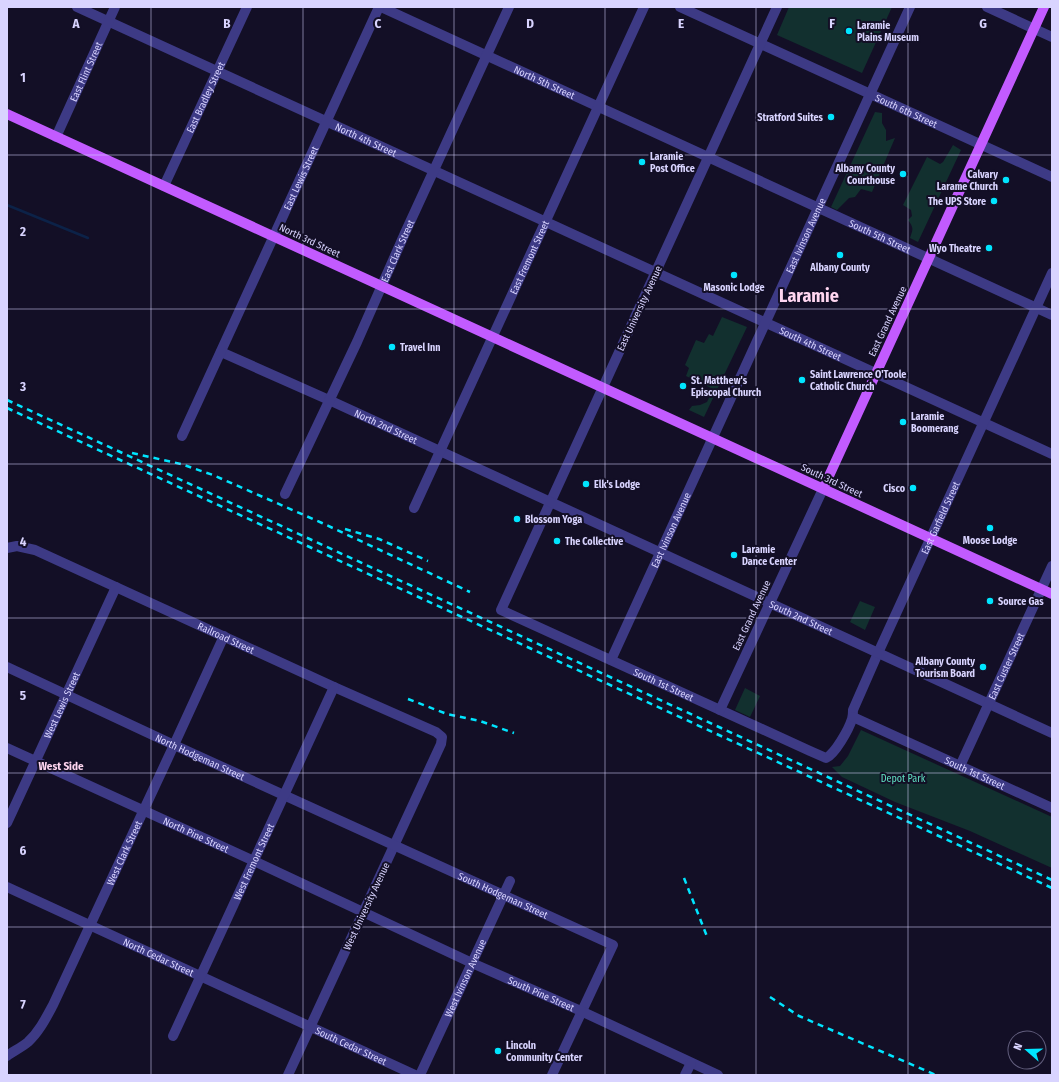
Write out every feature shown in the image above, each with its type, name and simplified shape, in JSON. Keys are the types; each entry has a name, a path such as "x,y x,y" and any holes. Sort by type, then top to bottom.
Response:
{"main road":[{"name":"East Grand Avenue","path":"823,489 1044,7"},
{"name":"North 3rd Street","path":"7,114 603,388"},
{"name":"South 3rd Street","path":"603,388 1052,594"}],"street":[{"name":"North 4th Street","path":"77,7 656,272"},
{"name":"East Flint Street","path":"56,137 115,7"},
{"name":"East Bradley Street","path":"164,186 247,7"},
{"name":"North 5th Street","path":"380,7 708,157"},
{"name":"East Lewis Street","path":"182,436 380,7"},
{"name":"East Clark Street","path":"286,494 509,7"},
{"name":"East Fremont Street","path":"414,508 644,7"},
{"name":"South 6th Street","path":"680,7 1052,177"},
{"name":"East University Avenue","path":"501,610 777,7"},
{"name":"East Ivinson Avenue","path":"611,660 910,7"},
{"path":"987,7 1052,37"},
{"name":"South 5th Street","path":"708,157 1052,315"},
{"name":"South 4th Street","path":"656,272 1052,454"},
{"name":"East Garfield Street","path":"826,758 831,755 843,738 853,717 853,710 878,653 1052,273"},
{"name":"North 2nd Street","path":"221,352 550,502"},
{"name":"East Grand Avenue","path":"720,710 823,489"},
{"name":"South 2nd Street","path":"550,502 1052,732"},
{"name":"Railroad Street","path":"8,547 17,546 35,550 436,732 442,737"},
{"name":"East Custer Street","path":"960,766 1052,566"},
{"name":"West Lewis Street","path":"7,823 116,587"},
{"name":"South 1st Street","path":"501,610 826,758"},
{"name":"West Clark Street","path":"7,1056 28,1041 42,1025 53,1006 224,636"},
{"name":"North Hodgeman Street","path":"7,667 394,845"},
{"name":"West Fremont Street","path":"173,1036 334,687"},
{"name":"South 1st Street","path":"853,717 1052,808"},
{"name":"West University Avenue","path":"288,1075 441,744 442,737"},
{"name":"North Pine Street","path":"7,748 363,912"},
{"name":"South Hodgeman Street","path":"394,845 613,945 581,1011"},
{"name":"West Ivinson Avenue","path":"420,1075 510,881"},
{"name":"North Cedar Street","path":"7,887 310,1026"},
{"name":"South Pine Street","path":"363,912 718,1075"},
{"path":"552,1075 581,1011"},
{"name":"South Cedar Street","path":"310,1026 415,1075"},
{"path":"686,1075 691,1062"}],"green space":[{"path":"789,7 892,7 862,73 777,35"},
{"path":"875,112 882,113 882,123 886,130 886,141 895,138 872,192 861,189 855,197 849,198 837,210 831,207"},
{"path":"953,145 961,150 918,242 910,238 912,229 908,220 912,216 911,210 903,205 927,157 940,164 943,162"},
{"path":"722,317 747,327 704,417 689,410 692,406 707,402 713,389 686,376 689,368 685,365 696,340 704,343 709,334 713,336"},
{"path":"860,601 875,607 865,630 850,622"},
{"path":"745,688 760,696 750,717 735,710"},
{"name":"Depot Park","path":"861,730 1052,817 1052,868 970,831 895,802 842,777 832,767 840,766 848,756"}],"waterway":[{"path":"7,205 88,238"}],"railway":[{"path":"7,400 1052,880"},
{"path":"7,408 1052,888"},
{"path":"132,453 181,464 213,475 322,523 470,592"},
{"path":"345,529 379,539 428,561"},
{"path":"408,699 447,714 480,721 514,733"},
{"path":"684,878 708,939"},
{"path":"770,997 799,1016 936,1075"}],"place":[{"name":"Laramie Plains Museum","path":"849,31"},
{"name":"Stratford Suites","path":"831,117"},
{"name":"Laramie Post Office","path":"642,162"},
{"name":"Albany County Courthouse","path":"903,174"},
{"name":"Calvary Larame Church","path":"1006,180"},
{"name":"The UPS Store","path":"994,201"},
{"name":"Wyo Theatre","path":"989,248"},
{"name":"Albany County","path":"840,255"},
{"name":"Masonic Lodge","path":"734,275"},
{"name":"Travel Inn","path":"392,347"},
{"name":"Saint Lawrence O'Toole Catholic Church","path":"802,380"},
{"name":"St. Matthew's Episcopal Church","path":"683,386"},
{"name":"Laramie Boomerang","path":"903,422"},
{"name":"Elk's Lodge","path":"586,484"},
{"name":"Cisco","path":"913,488"},
{"name":"Blossom Yoga","path":"517,519"},
{"name":"Moose Lodge","path":"990,528"},
{"name":"The Collective","path":"557,541"},
{"name":"Laramie Dance Center","path":"734,555"},
{"name":"Source Gas","path":"990,601"},
{"name":"Albany County Tourism Board","path":"983,667"},
{"name":"Lincoln Community Center","path":"498,1051"}],"district":[{"name":"Laramie","path":"809,296"},
{"name":"West Side","path":"61,766"}]}
